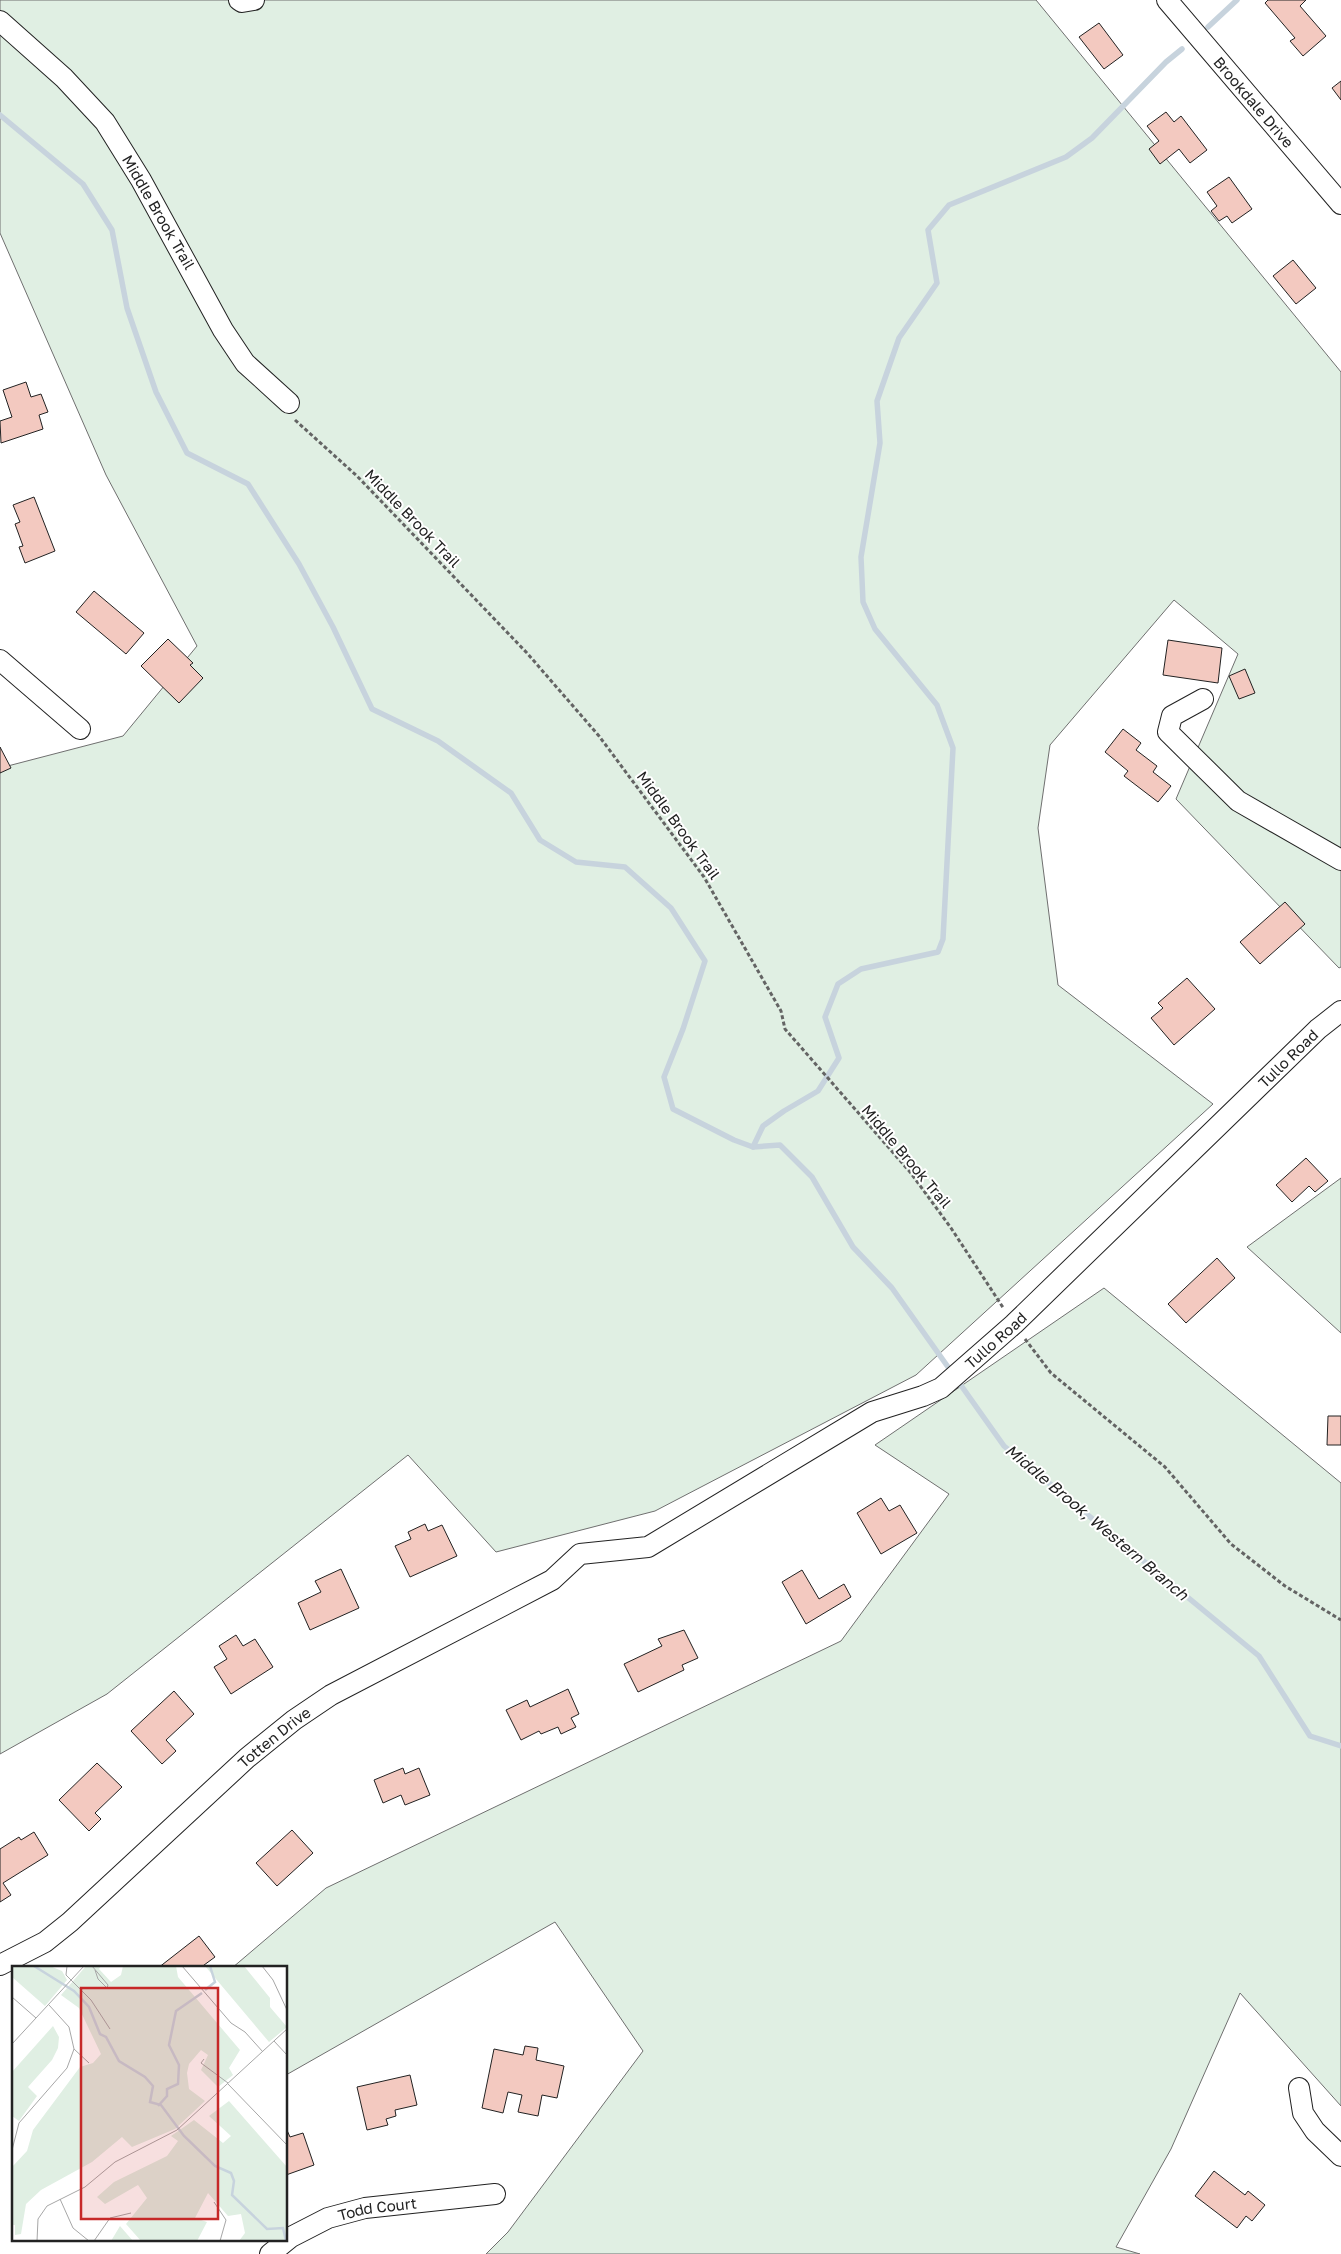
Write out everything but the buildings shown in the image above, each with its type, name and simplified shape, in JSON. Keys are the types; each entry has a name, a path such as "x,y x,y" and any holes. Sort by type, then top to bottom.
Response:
{"street":[{"path":"239,0 242,2 254,0"},
{"name":"Brookdale Drive","path":"1166,0 1341,204"},
{"path":"0,21 64,78 105,122 141,180 223,330 245,363 290,410"},
{"path":"0,660 80,729"},
{"path":"1203,699 1172,716 1168,732 1238,801 1341,860"},
{"name":"Tullo Road","path":"580,1554 648,1547 872,1412 924,1396 941,1388 1014,1324 1318,1029 1341,1010"},
{"name":"Totten Drive","path":"0,1966 45,1942 70,1922 247,1758 294,1720 331,1695 552,1580 580,1554"},
{"path":"1299,2088 1303,2113 1315,2131 1341,2156"},
{"name":"Todd Court","path":"288,2239 328,2218 365,2208 495,2194"},
{"name":"Todd Court","path":"270,2254 285,2242"}],"path":[{"name":"Middle Brook Trail","path":"290,410 357,476 527,653 599,736 704,877 781,1011 785,1029 910,1172 951,1228 1014,1324 1051,1373 1165,1468 1231,1544 1285,1586 1341,1620"}],"green space":[{"path":"0,0 1036,0 1341,372 1341,967 1339,968 1176,799 1238,654 1174,600 1050,745 1038,828 1058,985 1213,1104 916,1375 655,1511 496,1552 408,1455 107,1694 0,1754 0,768 123,736 197,646 106,475 0,233"},
{"path":"1341,1178 1341,1333 1247,1247"},
{"path":"1104,1288 1341,1483 1341,2106 1240,1993 1171,2149 1116,2247 1140,2254 486,2254 508,2232 643,2051 555,1922 288,2074 288,1966 234,1966 326,1888 841,1641 949,1494 875,1445"}],"waterway":[{"path":"1208,27 1237,0"},
{"path":"753,1147 763,1126 818,1091 839,1058 825,1017 838,984 861,969 938,952 943,939 953,748 937,705 875,629 863,602 861,557 880,443 877,401 899,338 937,283 928,230 949,205 1066,157 1092,138 1166,62 1182,49"},
{"name":"Middle Brook, Western Branch","path":"0,115 83,184 112,230 127,308 156,392 187,453 248,484 299,564 333,627 372,709 438,741 511,793 540,840 576,862 625,867 671,908 705,961 683,1029 664,1077 673,1109 734,1140 753,1147 780,1145 812,1177 853,1247 892,1288 1004,1446 1259,1656 1310,1736 1341,1746"}]}
